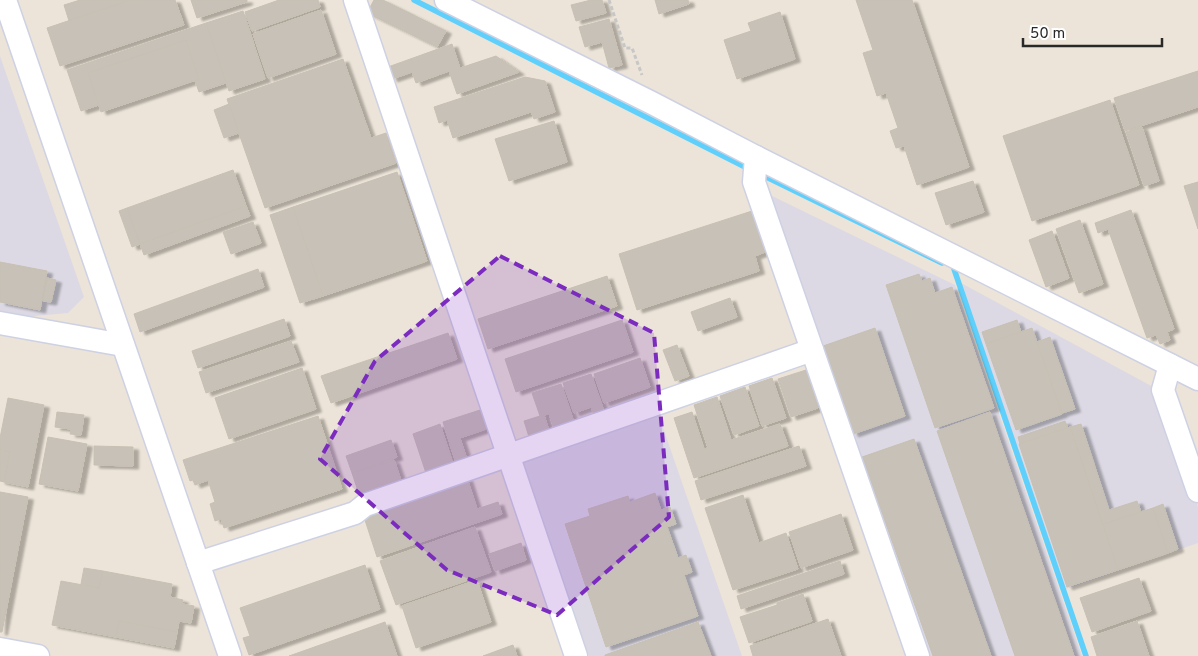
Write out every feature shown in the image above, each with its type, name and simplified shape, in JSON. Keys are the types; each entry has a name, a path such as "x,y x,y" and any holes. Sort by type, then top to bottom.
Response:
{"street":[{"path":"5,0 230,656"},
{"path":"355,0 576,656"},
{"path":"446,0 1198,379"},
{"path":"756,157 754,182 918,656"},
{"path":"0,323 123,345"},
{"path":"198,562 355,513 366,505 812,350"},
{"path":"1170,365 1163,390 1198,491"},
{"path":"0,649 38,656"}],"path":[{"path":"609,0 625,48 632,48"}],"highlighted area":[{"path":"500,256 654,333 669,517 557,615 447,570 320,459 375,361"}],"shaded area":[{"path":"0,56 84,297 68,313 23,317 0,313"},
{"path":"768,194 955,285 1082,656 927,656"},
{"path":"961,283 1157,389 1198,507 1198,543 1066,589"},
{"path":"659,416 742,656 589,656 523,462"}],"building":[{"path":"80,0 130,0 69,21 64,5"},
{"path":"130,0 175,0 184,25 60,66 47,28"},
{"path":"191,0 247,0 247,2 197,18"},
{"path":"279,0 318,0 320,7 252,31 245,12"},
{"path":"374,0 383,0 446,31 437,47 367,13"},
{"path":"591,0 602,0 606,13 576,21 571,5"},
{"path":"655,0 688,0 689,4 659,14"},
{"path":"856,0 912,0 969,167 917,185 904,146 896,148 890,131 898,128 886,93 877,96 863,53 873,50"},
{"path":"321,10 336,54 268,78 253,34"},
{"path":"243,11 265,79 229,91 206,23"},
{"path":"780,12 795,59 737,79 724,40 751,31 748,23"},
{"path":"609,19 622,65 609,68 602,42 585,47 579,27"},
{"path":"206,23 226,83 199,92 195,81 199,79 186,40 88,73 99,105 81,111 67,70"},
{"path":"186,40 199,79 101,112 88,73"},
{"path":"452,44 460,68 496,56 519,72 457,94 449,71 416,83 412,72 392,79 388,67"},
{"path":"343,59 371,138 386,133 396,163 265,208 227,99"},
{"path":"1198,71 1198,107 1125,131 1114,98"},
{"path":"525,77 545,81 555,112 534,119 531,112 453,138 447,120 439,123 434,107"},
{"path":"1110,100 1139,185 1032,221 1003,136"},
{"path":"229,104 239,133 224,138 214,110"},
{"path":"554,121 567,162 509,181 495,139"},
{"path":"1142,127 1159,181 1144,186 1126,132"},
{"path":"233,170 246,206 140,244 127,208"},
{"path":"397,172 427,261 323,296 293,207"},
{"path":"973,181 984,212 946,225 935,193"},
{"path":"1198,182 1198,229 1184,186"},
{"path":"246,206 250,216 144,255 140,244"},
{"path":"293,207 323,296 300,303 270,215"},
{"path":"127,208 140,244 132,247 119,211"},
{"path":"1131,210 1174,329 1167,332 1170,340 1160,344 1156,335 1147,338 1108,229 1098,233 1095,223"},
{"path":"752,211 765,252 755,256 759,271 637,310 619,254"},
{"path":"1080,220 1103,284 1079,293 1056,229"},
{"path":"253,222 261,243 231,254 223,232"},
{"path":"1052,231 1069,278 1046,287 1029,240"},
{"path":"0,262 47,271 40,310 0,302"},
{"path":"258,269 264,287 140,332 134,314"},
{"path":"919,274 922,281 930,278 935,293 952,287 994,408 935,428 886,285"},
{"path":"607,276 617,306 488,349 478,319"},
{"path":"47,278 56,280 51,302 43,301"},
{"path":"730,298 737,317 698,331 691,312"},
{"path":"284,319 290,336 198,368 192,351"},
{"path":"622,320 633,352 516,392 505,359"},
{"path":"1017,320 1021,332 986,344 982,332"},
{"path":"875,328 905,416 853,434 823,346"},
{"path":"1032,328 1062,414 1016,430 986,344"},
{"path":"448,333 457,359 331,403 321,376"},
{"path":"1050,337 1075,409 1062,413 1037,342"},
{"path":"291,341 299,362 206,393 199,372"},
{"path":"677,345 689,376 675,381 663,350"},
{"path":"640,358 650,387 604,403 594,374"},
{"path":"302,368 316,409 229,439 215,398"},
{"path":"806,370 818,408 791,417 778,379"},
{"path":"591,374 605,414 595,418 591,407 574,413 563,383"},
{"path":"772,378 786,418 762,426 749,386"},
{"path":"561,384 574,422 554,429 549,414 544,415 550,433 530,440 524,421 540,416 532,393"},
{"path":"745,387 759,426 734,435 720,396"},
{"path":"717,397 731,440 780,424 788,446 694,478 674,418 692,412 704,449 708,448 694,405"},
{"path":"8,398 44,405 28,487 4,482 10,452 0,450 0,438"},
{"path":"480,410 486,429 460,438 467,459 456,463 443,422"},
{"path":"57,412 84,415 81,435 70,434 71,429 55,427"},
{"path":"990,412 1074,656 1015,656 937,431"},
{"path":"318,416 342,489 224,528 221,519 215,521 210,504 215,502 208,480 195,485 193,480 190,481 183,460"},
{"path":"1065,421 1068,428 1020,444 1018,437"},
{"path":"440,424 453,464 426,473 413,434"},
{"path":"1081,424 1109,510 1137,501 1141,512 1103,524 1070,427"},
{"path":"1070,427 1118,570 1067,587 1019,444"},
{"path":"48,437 87,444 78,491 39,484"},
{"path":"914,439 991,656 933,656 862,457"},
{"path":"391,440 397,457 352,473 346,456"},
{"path":"94,446 133,447 133,466 94,465"},
{"path":"799,446 806,466 701,500 695,481"},
{"path":"0,450 10,452 4,482 0,481"},
{"path":"394,460 401,480 359,494 352,473"},
{"path":"467,478 477,509 498,502 502,514 377,557 363,514"},
{"path":"0,492 28,497 2,632 0,632"},
{"path":"655,493 661,510 670,507 676,524 667,527 678,558 686,555 692,572 684,575 698,616 606,647 565,524 590,516 588,509 628,496 630,502"},
{"path":"743,495 759,543 786,533 798,569 733,590 705,508"},
{"path":"1163,504 1178,549 1168,553 1153,508"},
{"path":"1153,508 1168,553 1118,570 1103,524"},
{"path":"841,514 853,550 801,568 789,532"},
{"path":"475,527 491,572 396,605 380,561"},
{"path":"521,543 526,560 495,571 489,554"},
{"path":"840,561 844,574 741,609 737,596"},
{"path":"365,565 380,609 249,655 243,638 250,636 240,608"},
{"path":"84,568 103,571 99,588 81,584"},
{"path":"103,571 172,584 170,597 183,600 182,604 194,606 191,623 179,621 177,632 119,621 116,637 52,625 61,581 99,588"},
{"path":"1139,578 1151,611 1092,632 1080,598"},
{"path":"477,580 491,622 416,648 402,606"},
{"path":"803,594 812,621 749,643 740,617"},
{"path":"828,619 841,656 753,656 750,646"},
{"path":"119,621 177,632 174,648 116,637"},
{"path":"1137,621 1149,656 1097,656 1091,637"},
{"path":"385,622 397,656 289,656"},
{"path":"698,622 711,656 605,656 605,655"},
{"path":"513,645 517,656 483,656"}],"waterway":[{"path":"414,0 749,169"},
{"path":"760,174 942,263"},
{"path":"954,269 1086,656"}]}
